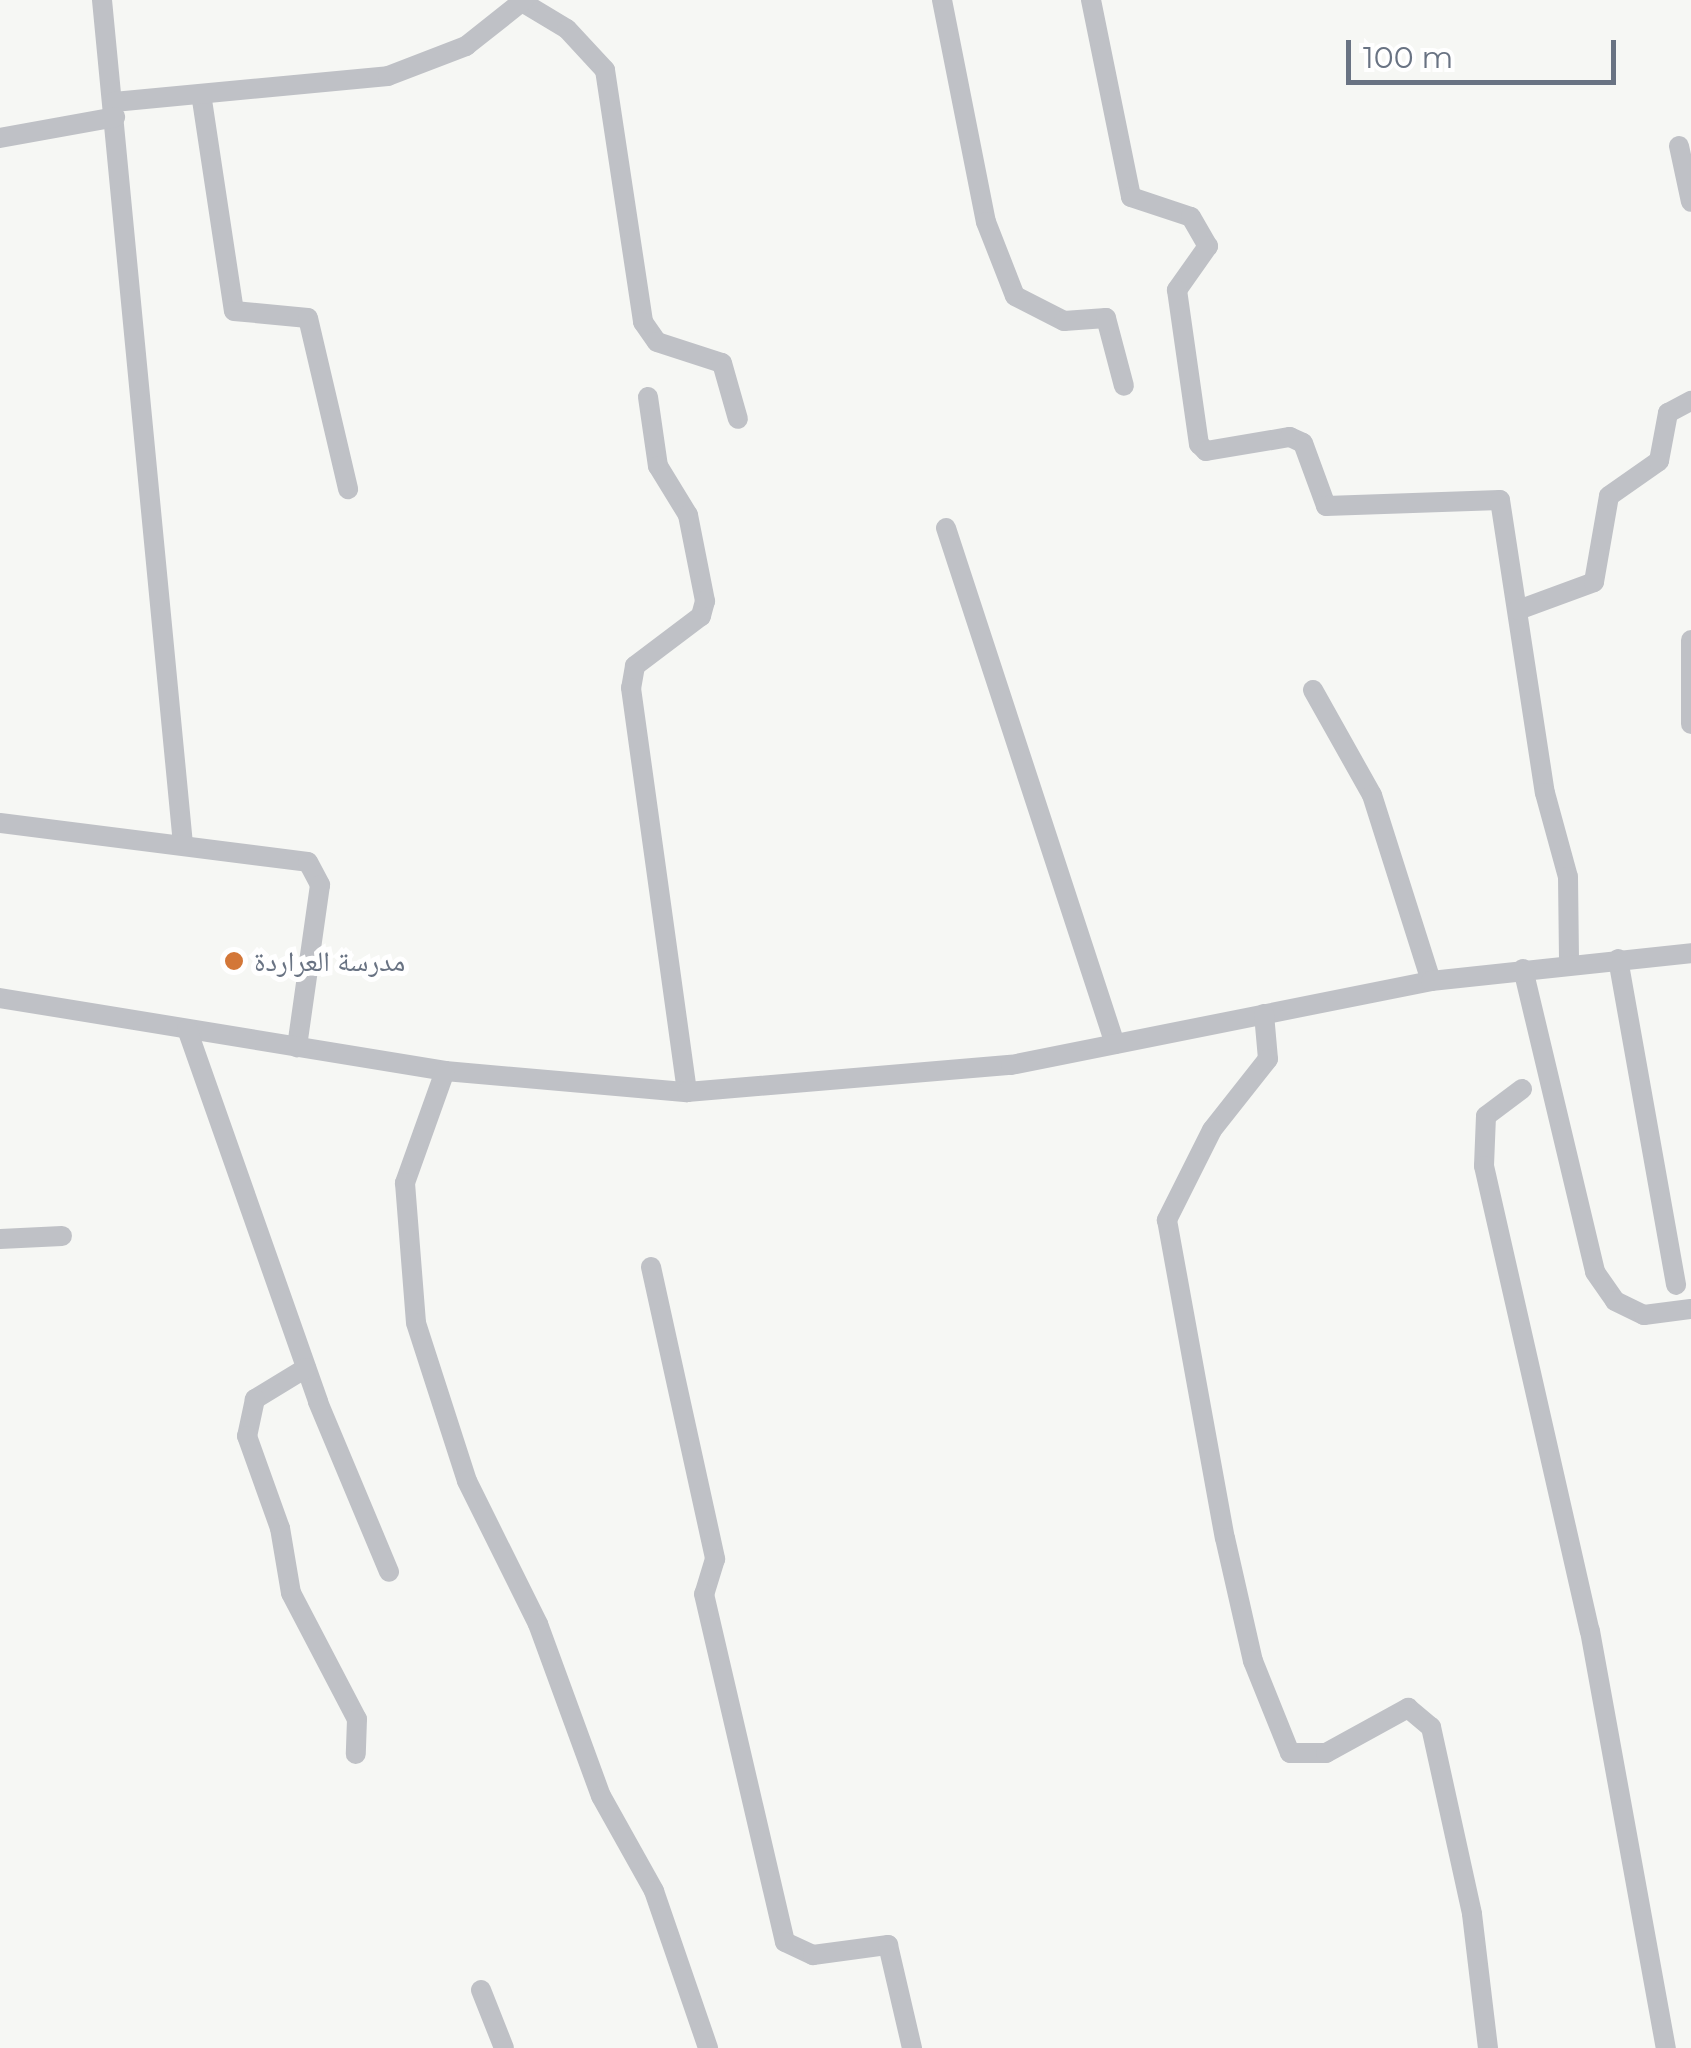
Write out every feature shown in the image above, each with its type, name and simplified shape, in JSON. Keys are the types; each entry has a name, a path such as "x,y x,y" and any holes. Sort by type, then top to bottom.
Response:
{"street":[{"path":"102,0 183,846"},
{"path":"942,0 986,222 1015,296 1064,321 1106,318 1124,386"},
{"path":"1091,0 1132,197 1191,217 1208,246 1204,264 1176,290 1199,444 1206,451 1290,437 1302,443 1326,506 1500,500 1568,877 1569,964"},
{"path":"0,138 115,110 348,85 430,64 523,1 567,29 606,70 644,322 658,342 722,363 738,419"},
{"path":"202,100 234,311 308,318 348,489"},
{"path":"1679,146 1691,202"},
{"path":"648,397 658,466 688,516 706,601 701,616 635,666 631,688 687,1092"},
{"path":"1518,610 1594,582 1610,496 1659,461 1668,413 1691,401"},
{"path":"946,528 1115,1044"},
{"path":"1691,640 1691,724"},
{"path":"1313,690 1372,795 1431,981"},
{"path":"0,824 290,858 318,871 296,1047"},
{"path":"0,998 445,1072 687,1092 823,1088 1115,1044 1431,981 1691,954"},
{"path":"1618,959 1676,1284"},
{"path":"1523,969 1595,1272 1616,1301 1644,1315 1691,1309"},
{"path":"1264,1014 1268,1059 1212,1130 1168,1220 1226,1538 1253,1660 1290,1753 1326,1753 1399,1710 1424,1715 1472,1914 1488,2048"},
{"path":"187,1029 306,1368 389,1572"},
{"path":"445,1072 405,1183 416,1323 468,1480 538,1624 601,1796 654,1891 708,2048"},
{"path":"1522,1088 1486,1116 1484,1166 1594,1650 1666,2048"},
{"path":"0,1239 62,1236"},
{"path":"651,1267 714,1559 704,1594 785,1942 813,1955 888,1945 912,2048"},
{"path":"306,1368 255,1399 247,1436 280,1528 291,1593 357,1719 356,1754"},
{"path":"481,1990 504,2048"}],"place":[{"name":"مدرسة العراردة","path":"234,961"}]}
